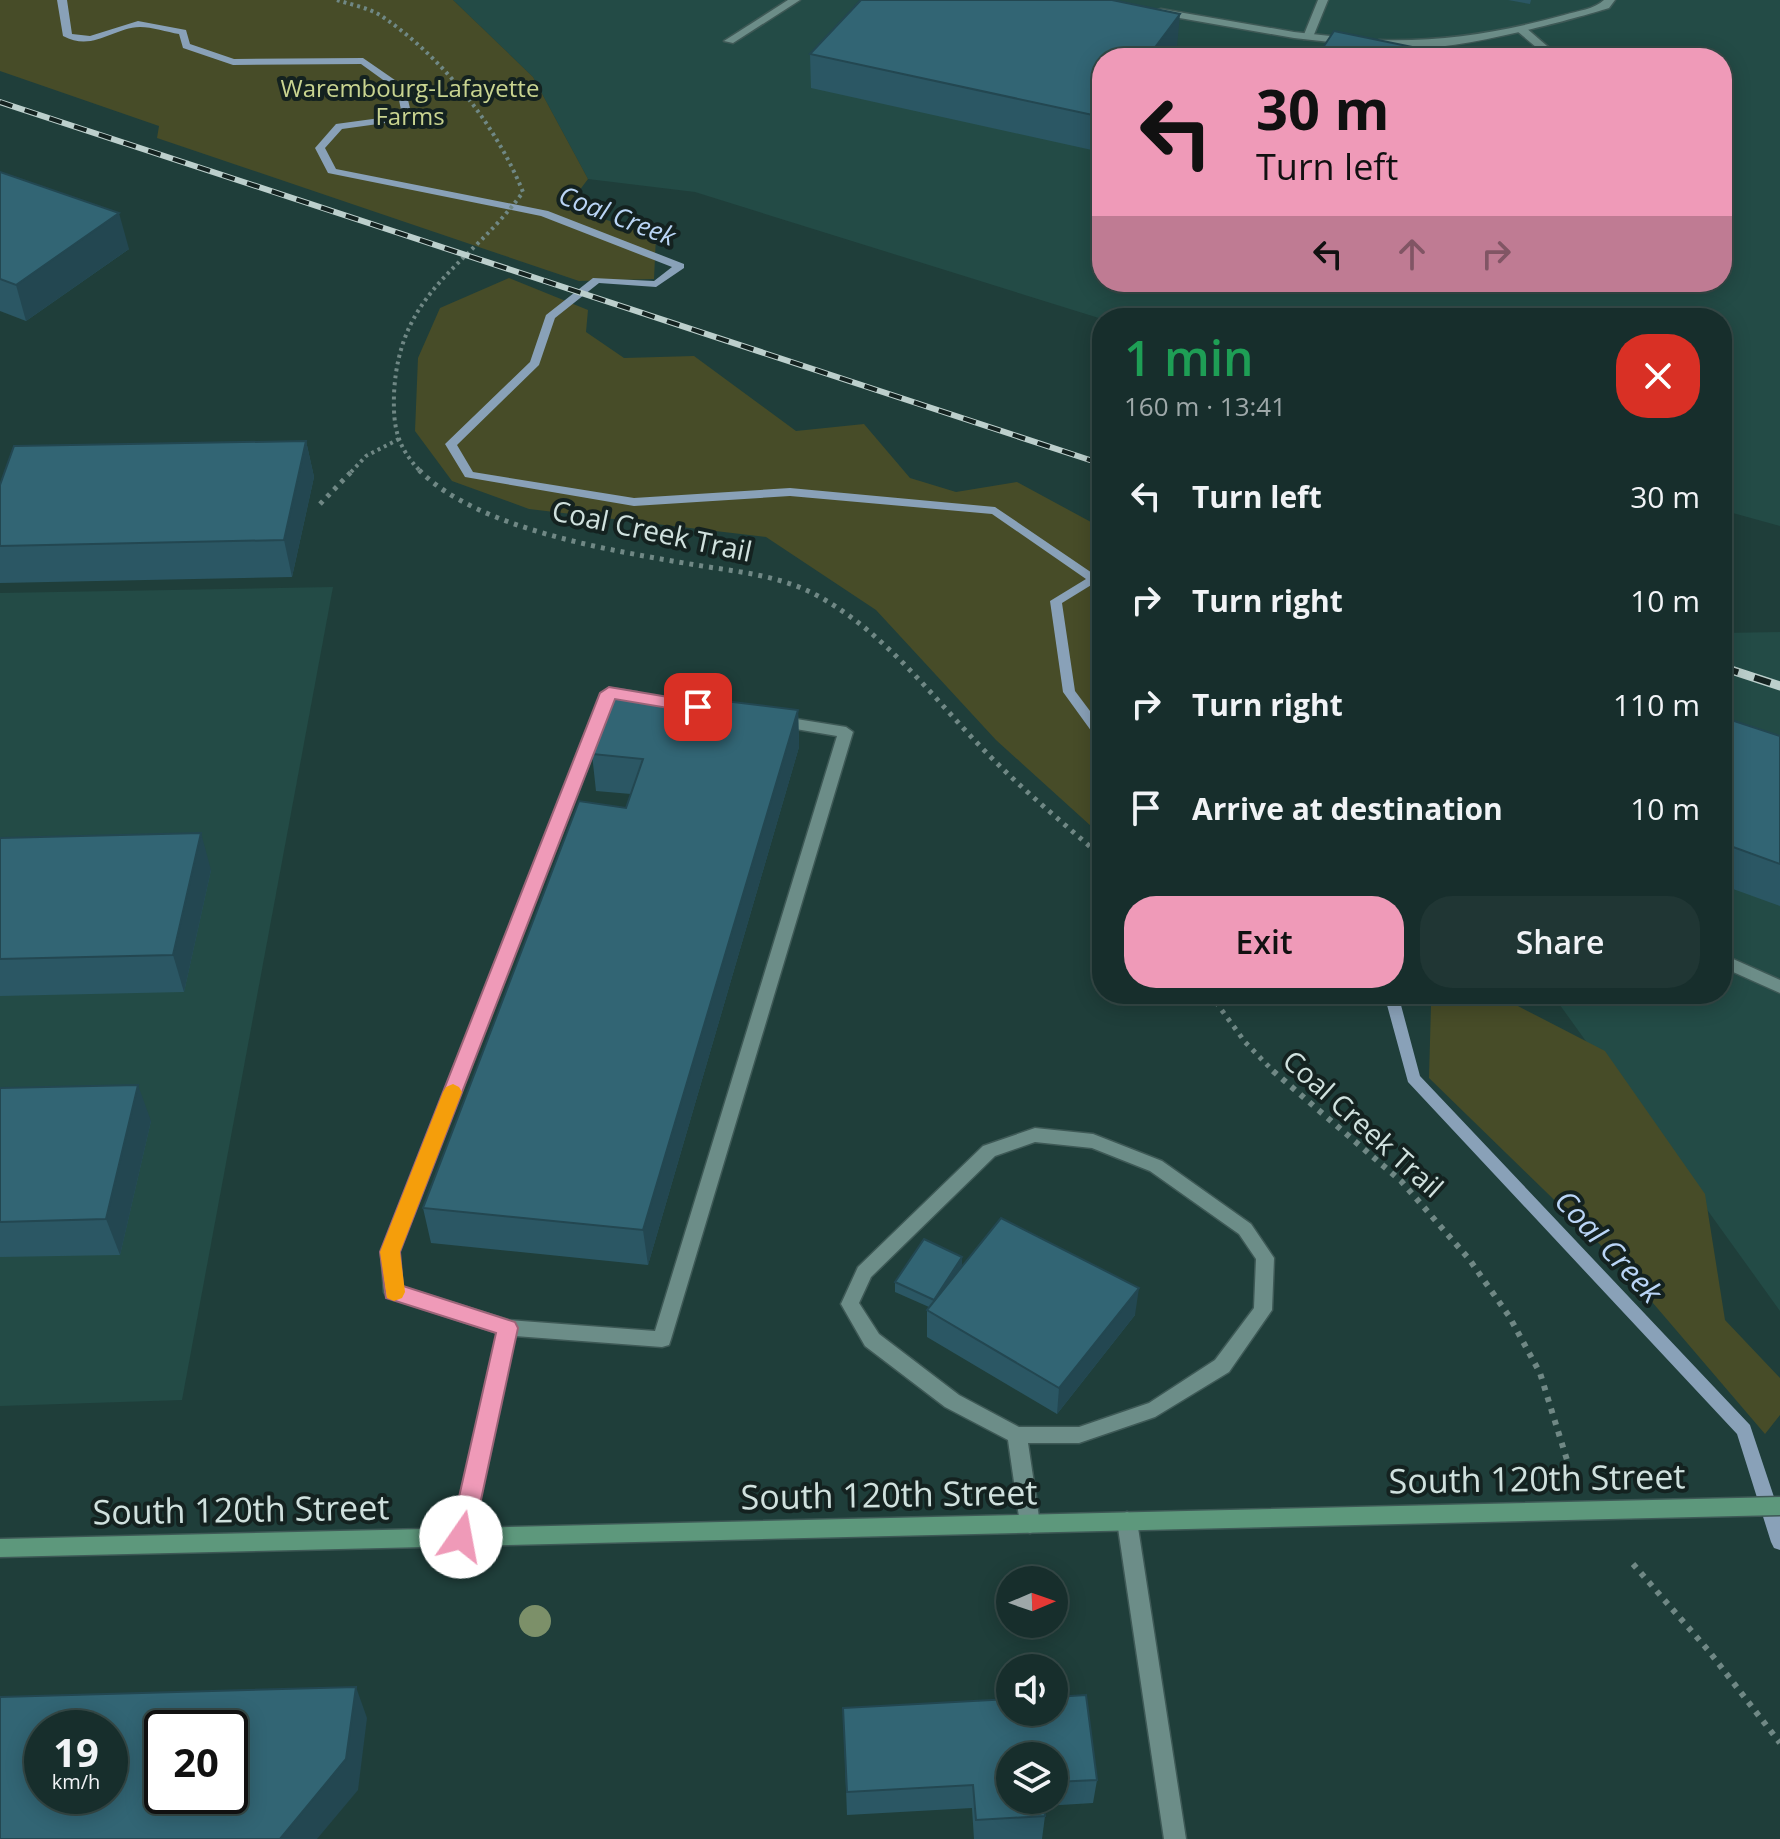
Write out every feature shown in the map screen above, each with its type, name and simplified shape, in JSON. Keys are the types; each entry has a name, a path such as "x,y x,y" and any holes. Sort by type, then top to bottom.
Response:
{"main road":[{"name":"South 120th Street","path":"0,1548 1780,1506"}],"street":[{"path":"729,41 795,0"},
{"path":"1308,37 1323,0"},
{"path":"1142,8 1308,37 1397,44 1521,29 1605,6 1610,0"},
{"path":"1521,29 1544,48"},
{"path":"653,700 609,693 390,1252 393,1292 508,1328 662,1339 846,732 757,717"},
{"path":"1732,965 1780,987"},
{"path":"1035,1135 1093,1141 1156,1166 1245,1229 1265,1258 1263,1310 1222,1366 1155,1409 1079,1435 1017,1435 952,1401 872,1340 850,1304 864,1272 989,1151 1035,1135"},
{"path":"461,1537 508,1328"},
{"path":"1017,1435 1030,1524"},
{"path":"1127,1521 1175,1839"}],"path":[{"name":"Coal Creek Trail","path":"337,0 381,16 443,72 498,137 517,172 523,192 497,226 423,300 412,318 398,364 394,391 399,439 404,453 428,482 534,529 589,546 783,579 839,605 899,656 1006,773 1092,848"},
{"path":"320,504 366,456 399,439"},
{"name":"Coal Creek Trail","path":"1216,1004 1252,1053 1381,1163 1478,1271 1512,1321 1540,1374 1567,1460"},
{"path":"1633,1564 1708,1650 1780,1743"}],"shaded area":[{"path":"453,0 1780,0 1780,526 1732,513 1732,308 1092,308 1092,316 695,192 588,179 533,77"},
{"path":"333,587 182,1400 0,1406 0,593"},
{"path":"1780,632 1780,1311 1559,1004 1732,1004 1732,633"}],"green space":[{"name":"Warembourg-Lafayette Farms","path":"0,0 453,0 533,77 588,179 567,207 656,236 654,279 579,281 157,138 159,126 0,71"},
{"path":"509,278 588,310 586,332 624,358 694,356 796,431 864,424 910,478 956,492 1017,482 1092,523 1092,827 996,740 876,610 766,537 529,509 452,481 415,431 418,358 440,308"},
{"path":"1515,1004 1605,1051 1705,1194 1725,1320 1780,1378 1780,1415 1765,1434 1617,1261 1429,1078 1431,1005"}],"building":[{"path":"861,0 1112,0 1180,14 1154,48 1092,48 1092,115 810,54"},
{"path":"1334,31 1417,48 1323,48"},
{"path":"0,172 119,213 16,285 0,279"},
{"path":"306,441 284,540 0,546 0,485 14,446"},
{"path":"616,693 665,701 667,694 798,710 643,1230 423,1208 579,801 626,808 643,759 592,754"},
{"path":"1732,720 1780,736 1780,864 1732,847"},
{"path":"201,833 173,955 0,959 0,838"},
{"path":"138,1085 106,1219 0,1222 0,1088"},
{"path":"1001,1218 1139,1288 1059,1388 927,1310"},
{"path":"924,1239 962,1257 934,1300 895,1282"},
{"path":"356,1687 346,1759 280,1839 0,1839 0,1697"},
{"path":"1086,1695 1097,1780 1068,1781 1068,1742 996,1742 996,1814 1045,1816 976,1820 973,1785 847,1792 843,1708 996,1700 996,1726 1068,1726 1068,1696"}],"waterway":[{"name":"Coal Creek","path":"62,0 68,36 91,39 138,24 183,32 186,46 233,62 363,61 402,89 407,117 339,126 320,148 332,171 544,213 680,266 656,284 597,280 550,317 535,363 451,444 469,475 634,502 790,492 995,511 1092,577"},
{"name":"Coal Creek","path":"1092,581 1056,601 1069,692 1092,723"},
{"name":"Coal Creek","path":"1394,1004 1413,1078 1744,1430 1780,1542"}],"railway":[{"path":"0,102 1092,461"},
{"path":"1732,670 1780,686"}],"slow traffic":[{"path":"394,1292 390,1252 453,1092"}],"route":[{"path":"461,1537 508,1328 393,1292 390,1252 609,693 698,707"}]}
